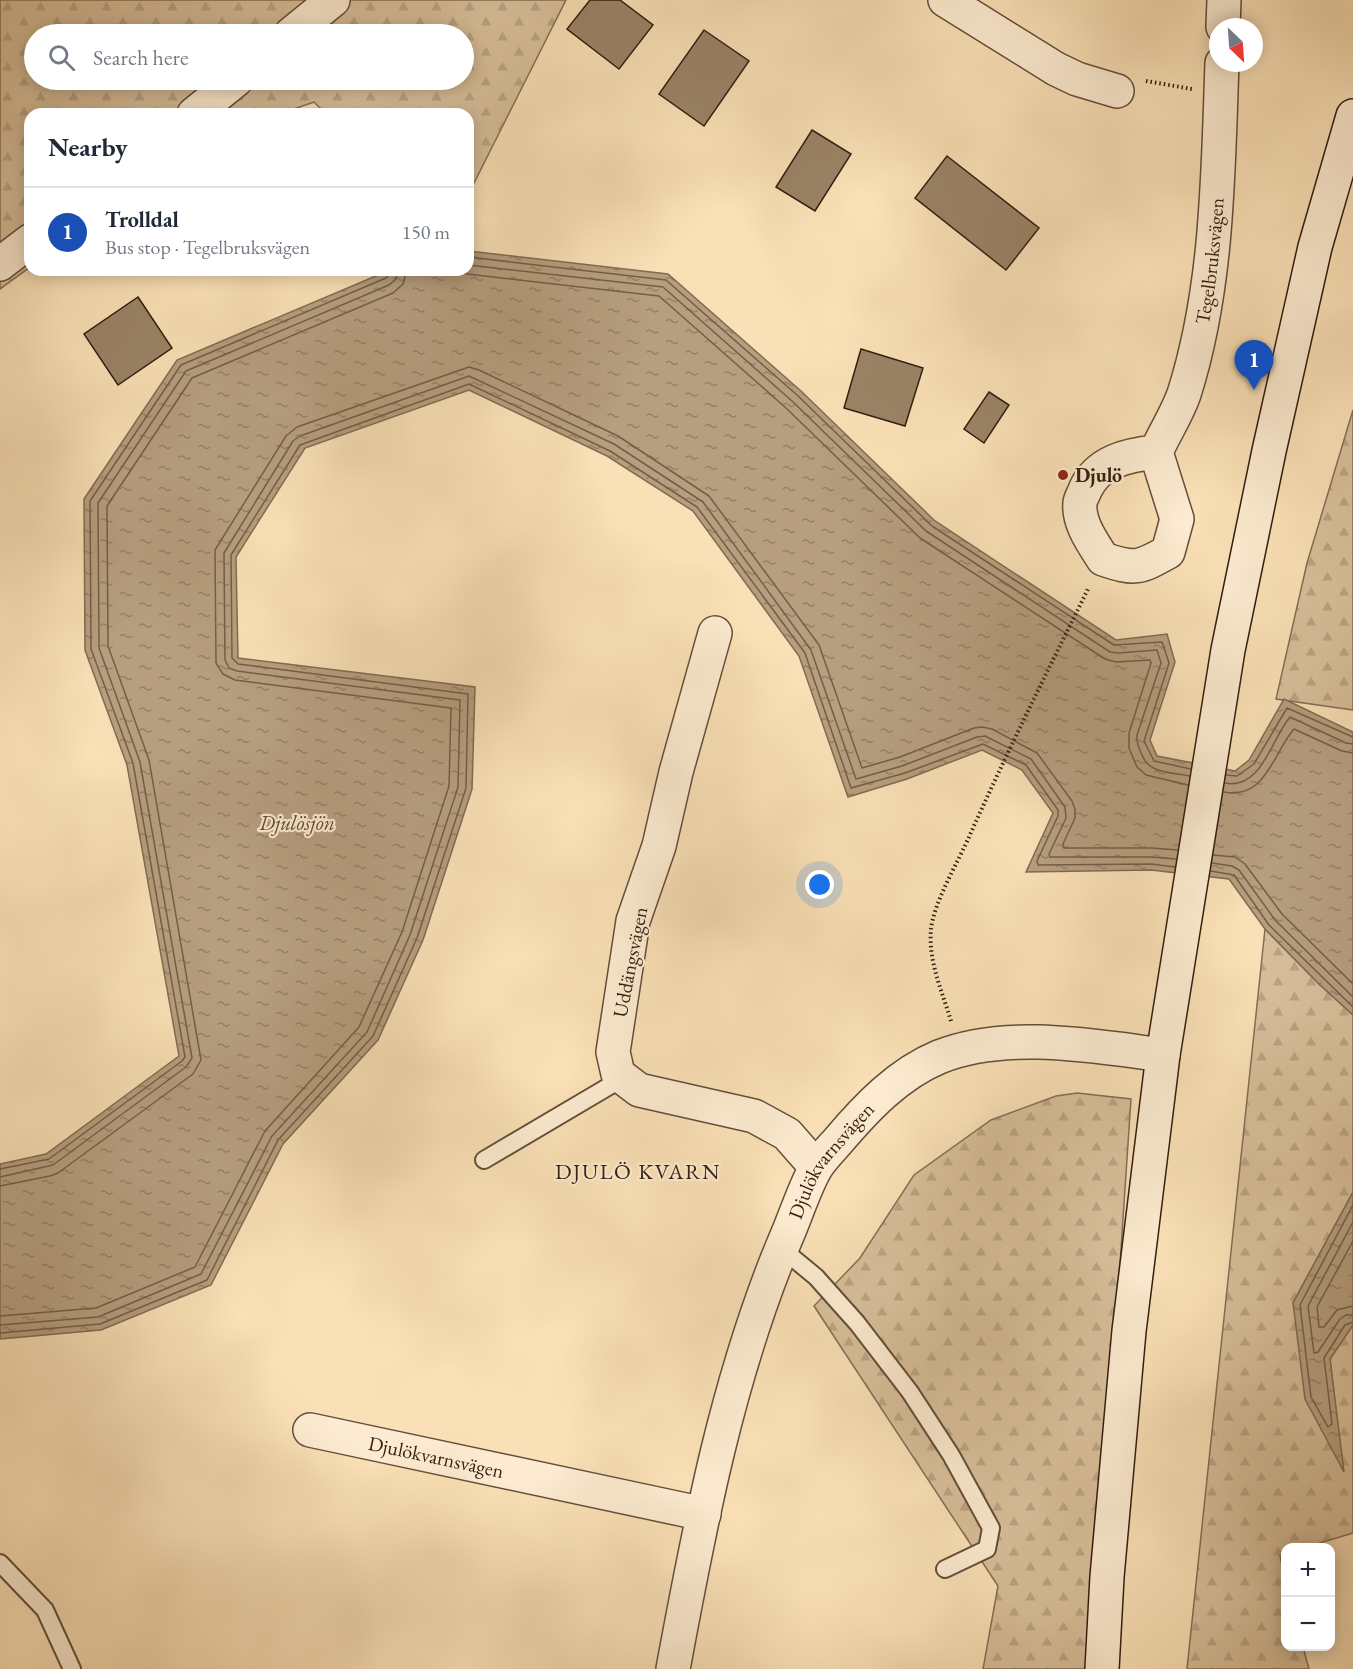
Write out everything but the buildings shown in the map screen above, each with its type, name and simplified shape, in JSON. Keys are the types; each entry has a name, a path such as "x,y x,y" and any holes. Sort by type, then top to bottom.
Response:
{"street":[{"path":"303,24 333,0"},
{"path":"945,0 1056,69 1077,79 1118,91"},
{"path":"1223,18 1224,0"},
{"name":"Tegelbruksvägen","path":"1156,452 1183,395 1203,317 1214,243 1221,77"},
{"path":"201,108 224,90"},
{"path":"1101,1669 1129,1331 1163,1055 1228,650 1269,451 1315,247 1353,116"},
{"path":"0,264 24,246"},
{"path":"1156,452 1177,519 1168,552 1143,566 1122,566 1103,560 1085,529 1083,520 1080,502 1088,483 1107,464 1131,454 1156,452"},
{"name":"Uddängsvägen","path":"623,1078 618,1074 613,1052 633,921 659,846 676,772 715,633"},
{"name":"Djulökvarnsvägen","path":"673,1669 695,1551 730,1402 766,1287 816,1167 864,1111 914,1069 961,1050 990,1045 1025,1043 1092,1046 1163,1055"},
{"path":"623,1078 639,1090 754,1116 787,1134 816,1167"},
{"name":"Djulökvarnsvägen","path":"310,1430 704,1514"}],"lane":[{"path":"484,1160 623,1078"},
{"path":"782,1249 822,1284 857,1323 910,1392 951,1455 991,1528 987,1550 945,1569"},
{"path":"0,1563 45,1610 72,1669"}],"path":[{"path":"1118,91 1122,76 1186,88 1221,77"},
{"path":"961,1050 934,969 930,949 931,927 941,898 1012,741 1103,560"}],"green space":[{"path":"0,0 566,0 474,183 474,108 320,108 314,102 296,108 24,108 24,271 0,289"},
{"path":"1353,410 1353,710 1276,699 1307,563"},
{"path":"1265,929 1353,1015 1353,1192 1293,1303 1343,1470 1330,1359 1353,1325 1353,1533 1320,1543 1281,1543 1281,1651 1304,1651 1309,1669 1187,1669"},
{"path":"1077,1093 1131,1099 1093,1669 983,1669 998,1586 814,1306 860,1258 914,1175 991,1120 1056,1096"}],"water":[{"name":"Djulösjön","path":"474,252 668,274 801,391 935,521 1116,640 1167,634 1175,662 1150,740 1157,756 1235,771 1249,760 1284,699 1353,732 1353,1015 1265,929 1229,879 1151,870 1026,872 1053,813 1022,770 982,750 907,779 848,797 799,656 693,511 607,456 469,390 305,448 236,557 238,658 475,687 472,789 423,940 378,1040 283,1144 211,1285 101,1330 0,1339 0,1164 46,1154 179,1056 127,765 85,650 84,499 177,360 376,276 474,276"},
{"path":"1353,1192 1353,1325 1330,1359 1344,1472 1305,1399 1293,1303"}],"place":[{"name":"Trolldal","path":"1254,390"},
{"name":"Djulö","path":"1063,475"}],"district":[{"name":"DJULÖ KVARN","path":"638,1171"}]}
